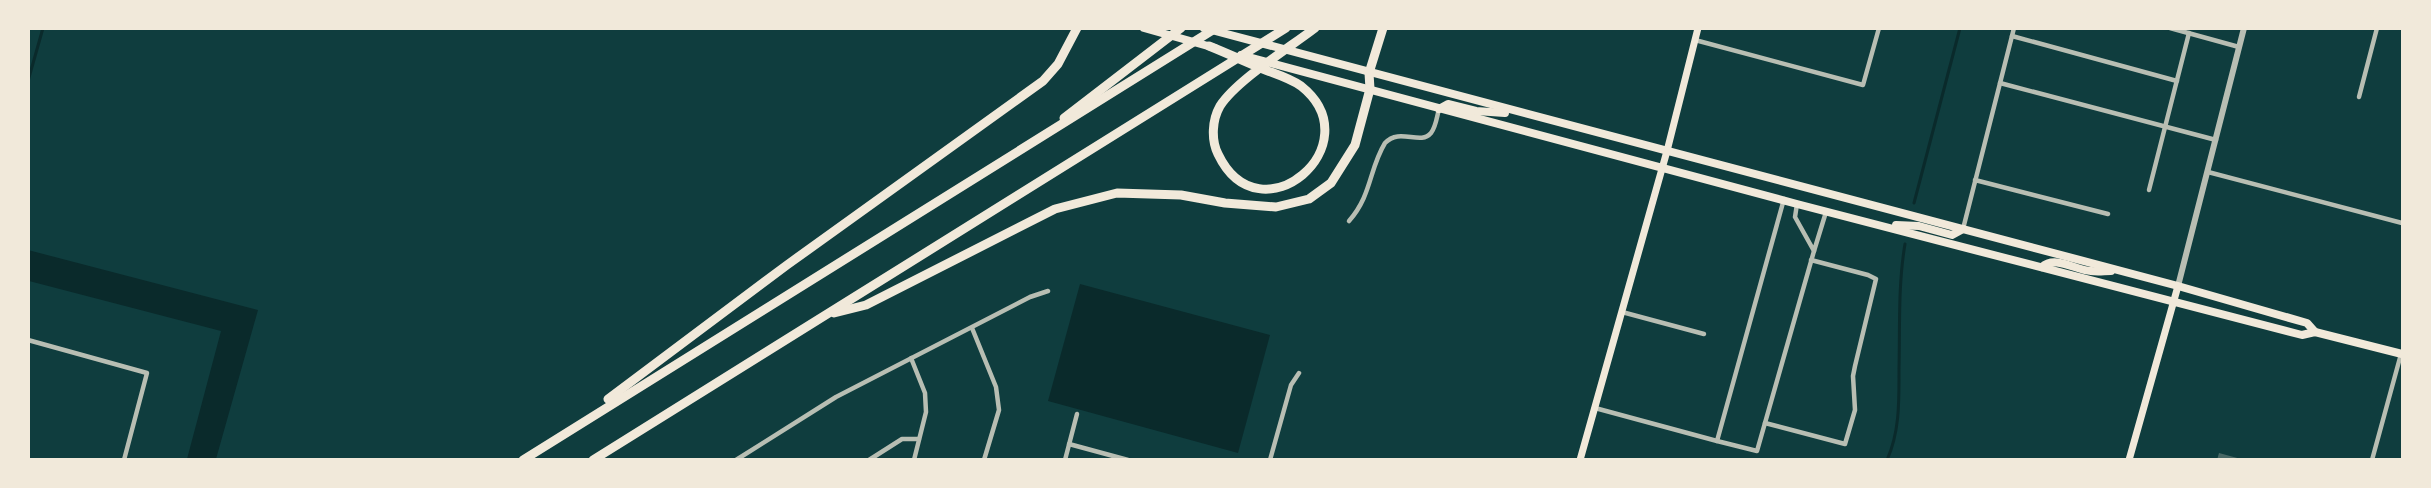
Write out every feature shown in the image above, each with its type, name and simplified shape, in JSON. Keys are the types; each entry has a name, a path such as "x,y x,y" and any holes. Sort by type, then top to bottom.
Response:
{"highway":[{"path":"566,432 778,272 1043,81 1058,64 1077,28"},
{"path":"1016,155 1181,28"},
{"path":"593,459 1286,28"},
{"path":"1209,46 1294,82 1311,96 1322,118 1323,141 1317,159 1304,176 1286,186 1264,188 1244,182 1227,169 1216,151 1213,130 1220,106 1249,78 1315,28"},
{"path":"826,315 866,305 1055,209 1117,193 1181,195 1225,203 1276,207 1309,199 1331,183 1355,145 1370,89 1369,73 1383,28"},
{"path":"523,459 1218,30"}],"main road":[{"path":"1144,28 1439,109 2173,302 2302,335 2315,332 2402,354"},
{"path":"1204,28 2178,286 2307,323 2315,332"},
{"path":"1580,459 1663,167 1698,28"},
{"path":"1439,109 1448,104 1476,111 1525,114"},
{"path":"1877,224 1919,226 1952,235 1963,229"},
{"path":"2042,267 2047,263 2055,262 2090,271 2121,271"},
{"path":"2129,459 2178,286"}],"street":[{"path":"1695,40 1863,86 1879,28"},
{"path":"1963,229 2014,28"},
{"path":"2170,28 2239,47"},
{"path":"2178,286 2244,28"},
{"path":"2359,97 2377,28"},
{"path":"2149,190 2189,33"},
{"path":"2012,36 2177,81"},
{"path":"2000,83 2216,140"},
{"path":"1349,221 1360,209 1385,143 1400,135 1417,138 1427,136 1433,129 1439,109"},
{"path":"2208,172 2403,223"},
{"path":"1975,180 2108,214"},
{"path":"1717,441 1784,200"},
{"path":"1797,204 1795,217 1814,251"},
{"path":"1595,408 1757,452 1826,212"},
{"path":"1765,423 1845,444 1855,410 1853,376 1875,279 1868,274 1811,260"},
{"path":"736,459 836,397 1030,297 1048,291"},
{"path":"1622,312 1704,334"},
{"path":"972,328 996,387 999,410 984,459"},
{"path":"28,340 147,373 124,459"},
{"path":"2372,459 2402,354"},
{"path":"911,358 925,393 926,412 914,459"},
{"path":"1270,459 1291,385 1299,373"},
{"path":"1065,459 1077,414"},
{"path":"869,459 902,439 919,439"},
{"path":"1069,444 1128,459"}],"water":[{"path":"28,250 258,310 216,459 187,459 221,331 29,281"},
{"path":"1080,284 1270,335 1238,453 1048,401"}],"building":[{"path":"2219,453 2241,459 2241,460 2217,460"}],"waterway":[{"path":"28,81 43,28"},
{"path":"1914,203 1960,28"},
{"path":"1887,460 1898,415 1900,290 1905,244"}]}
